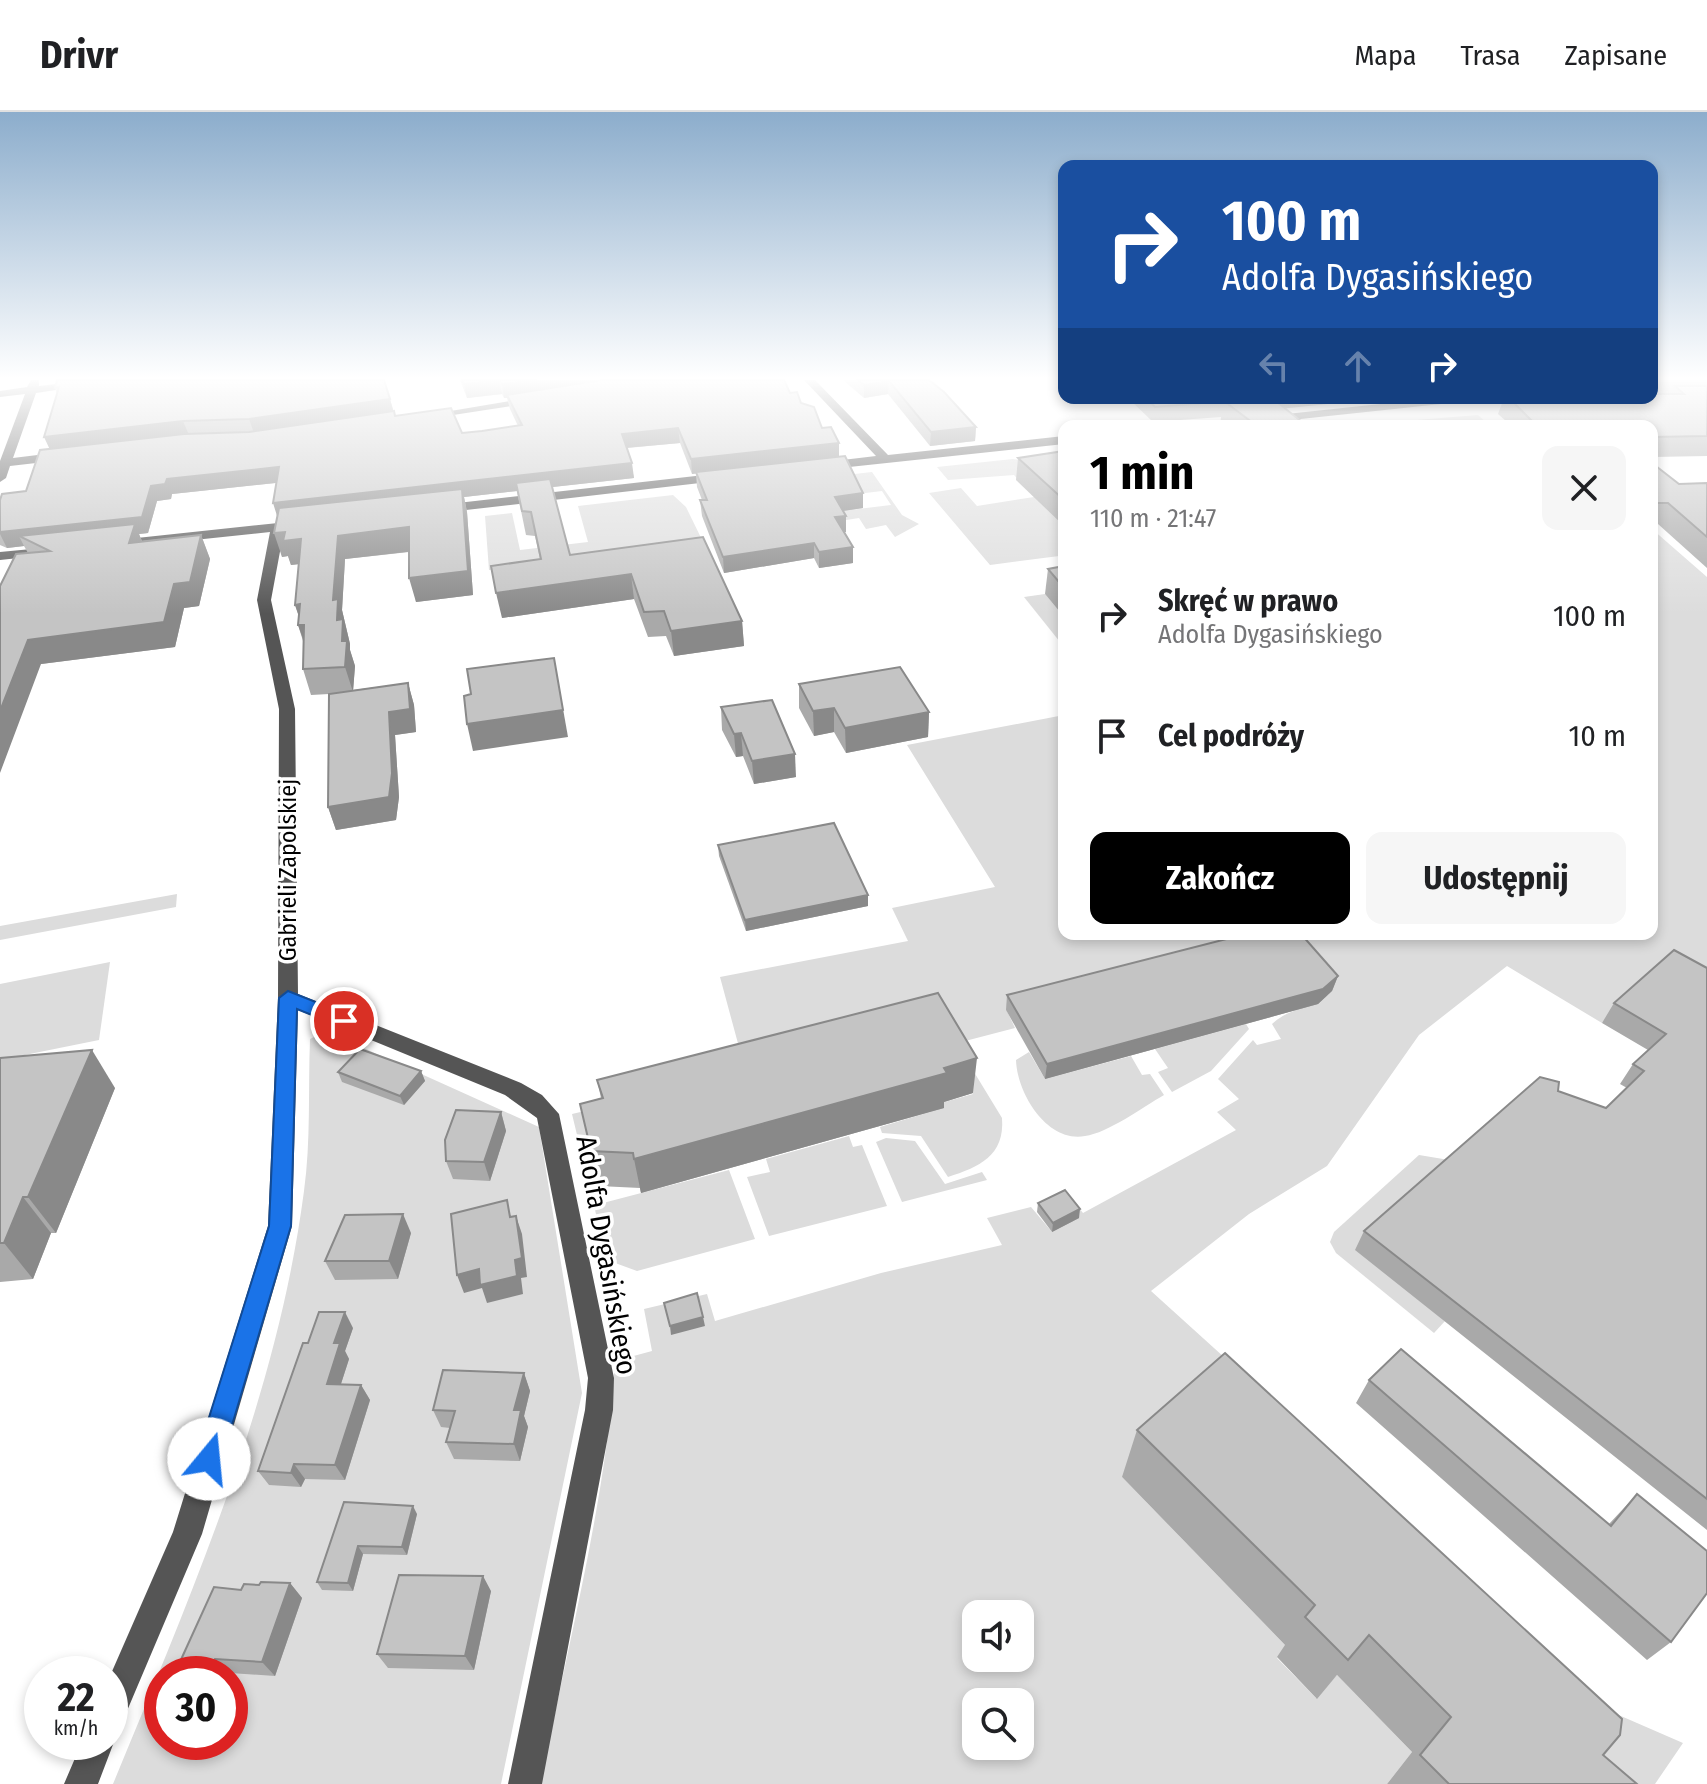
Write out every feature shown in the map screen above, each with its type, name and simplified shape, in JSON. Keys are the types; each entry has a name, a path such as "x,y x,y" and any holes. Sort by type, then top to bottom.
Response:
{"street":[{"path":"0,478 8,458"},
{"path":"6,463 46,458"},
{"path":"811,467 894,458"},
{"path":"429,510 737,475"},
{"path":"109,545 308,524"},
{"name":"Gabrieli Zapolskiej","path":"128,1672 187,1534 280,1226 288,998 287,709 264,600 278,527"},
{"path":"0,556 52,551"},
{"name":"Adolfa Dygasińskiego","path":"288,998 513,1089 548,1114 601,1378 599,1410 525,1784"},
{"path":"81,1784 91,1760"}],"shaded area":[{"path":"1013,459 1027,461 1058,490 1058,556 990,565 929,493 961,488 977,506 1034,497 1014,475 948,480 937,467"},
{"path":"872,472 902,515 919,524 895,537 886,525 866,529 859,518 840,521 817,514 891,505 882,491 757,506 716,490"},
{"path":"673,495 686,507 706,548 489,570 485,516 512,513 520,550 588,542 578,506"},
{"path":"1658,534 1707,577 1707,995 1662,970 1602,1023 1507,966 1419,1035 1327,1166 1249,1214 1151,1291 1395,1512 1122,1477 1286,1646 1277,1658 1316,1698 1337,1675 1412,1752 1387,1784 541,1784 594,1521 615,1361 652,1351 644,1309 707,1294 715,1321 881,1273 1002,1245 987,1218 1031,1207 1052,1232 1067,1193 1083,1213 1236,1130 1217,1112 1239,1099 1218,1079 1253,1040 1257,1045 1281,1039 1272,1024 1279,1018 1318,1001 1332,991 1006,1009 1015,1028 589,1139 603,1203 729,1170 755,1239 637,1271 607,1260 572,1114 746,1073 720,977 908,941 892,908 995,887 907,745 1058,716 1058,940 1658,940"},
{"path":"1045,594 1058,610 1058,640 1024,597"},
{"path":"177,894 176,907 0,940 0,926"},
{"path":"110,962 99,1040 0,1060 0,984"},
{"path":"1246,1024 1249,1029 1211,1071 1172,1092 1158,1072 1168,1068 1155,1049"},
{"path":"326,1031 539,1127 582,1393 501,1784 113,1784 123,1760 128,1760 128,1747 144,1708 144,1760 248,1760 248,1656 165,1656 228,1493 274,1344 304,1191 310,1039"},
{"path":"1029,1052 1045,1079 1131,1056 1142,1075 1150,1074 1164,1095 1094,1134 1071,1136 1058,1132 1037,1113 1022,1087 1016,1060"},
{"path":"974,1072 1002,1118 999,1142 980,1164 948,1177 921,1136 882,1133 880,1127 943,1108 941,1103 973,1094"},
{"path":"849,1136 853,1147 862,1145 887,1206 769,1236 747,1177 770,1172 766,1159"},
{"path":"886,1138 915,1141 945,1184 982,1172 987,1180 902,1202 876,1142"},
{"path":"1419,1155 1455,1161 1445,1321 1434,1333 1336,1253 1330,1242 1334,1232"},
{"path":"1455,1597 1614,1713 1683,1743 1655,1784 1608,1784"}],"building":[{"path":"37,458 630,458 632,463 273,503 279,467 167,479 165,484 151,486 142,517 0,532 2,494 26,491"},
{"path":"846,458 863,493 835,497 846,516 835,517 853,547 819,552 814,543 723,557 700,500 707,500 696,472"},
{"path":"1018,458 1058,458 1058,495"},
{"path":"1658,468 1679,484 1707,483 1707,537 1668,503 1658,503"},
{"path":"550,479 570,555 703,537 742,621 671,631 664,611 644,612 631,574 496,593 491,566 541,559 531,512 522,511 516,483"},
{"path":"462,489 468,571 409,578 409,527 338,536 333,600 338,599 337,620 343,619 342,641 347,641 345,667 303,669 304,625 298,625 300,604 295,605 301,539 283,541 285,532 274,533 279,508"},
{"path":"135,524 129,543 201,535 190,582 174,584 164,622 28,640 0,711 0,586 16,554 50,551 19,536"},
{"path":"1058,567 1058,581 1048,569"},
{"path":"554,658 563,710 467,724 464,696 471,694 467,669"},
{"path":"900,667 929,712 845,728 834,708 813,711 799,684"},
{"path":"408,683 410,709 389,712 392,773 389,797 328,807 329,694"},
{"path":"772,700 795,754 752,761 741,733 734,734 721,707"},
{"path":"834,823 868,895 745,920 718,845"},
{"path":"1222,940 1306,940 1338,976 1323,989 1047,1064 1007,995"},
{"path":"1674,950 1707,968 1707,1499 1364,1231 1540,1077 1559,1082 1558,1091 1606,1108 1644,1071 1633,1064 1666,1034 1614,1003"},
{"path":"938,993 977,1058 944,1068 947,1073 634,1159 633,1153 591,1151 580,1104 603,1098 597,1080"},
{"path":"360,1049 421,1071 400,1096 338,1072"},
{"path":"92,1050 28,1197 23,1197 4,1243 0,1243 0,1058"},
{"path":"456,1110 501,1112 484,1162 446,1161 445,1140"},
{"path":"1065,1190 1080,1209 1053,1223 1038,1203"},
{"path":"507,1200 510,1217 516,1216 522,1258 515,1260 517,1276 480,1285 479,1269 457,1275 451,1214"},
{"path":"403,1214 389,1261 325,1261 345,1215"},
{"path":"697,1293 703,1317 670,1326 664,1303"},
{"path":"319,1312 345,1312 334,1343 340,1343 327,1384 361,1385 335,1465 294,1464 291,1473 258,1471 303,1343 308,1343"},
{"path":"1401,1349 1611,1526 1637,1494 1707,1551 1707,1593 1671,1642 1369,1380"},
{"path":"1225,1353 1622,1719 1620,1735 1603,1755 1637,1784 1449,1784 1420,1755 1451,1717 1369,1635 1348,1660 1305,1617 1315,1605 1137,1430"},
{"path":"443,1370 524,1373 514,1410 521,1410 514,1444 446,1442 455,1411 433,1410"},
{"path":"344,1502 413,1506 402,1547 358,1546 348,1583 317,1582"},
{"path":"399,1575 483,1576 465,1656 377,1654"},
{"path":"261,1582 290,1583 262,1662 248,1661 248,1656 183,1656 214,1587 241,1590 244,1584 259,1585"}],"route":[{"path":"209,1459 280,1226 288,998 344,1021"}]}
